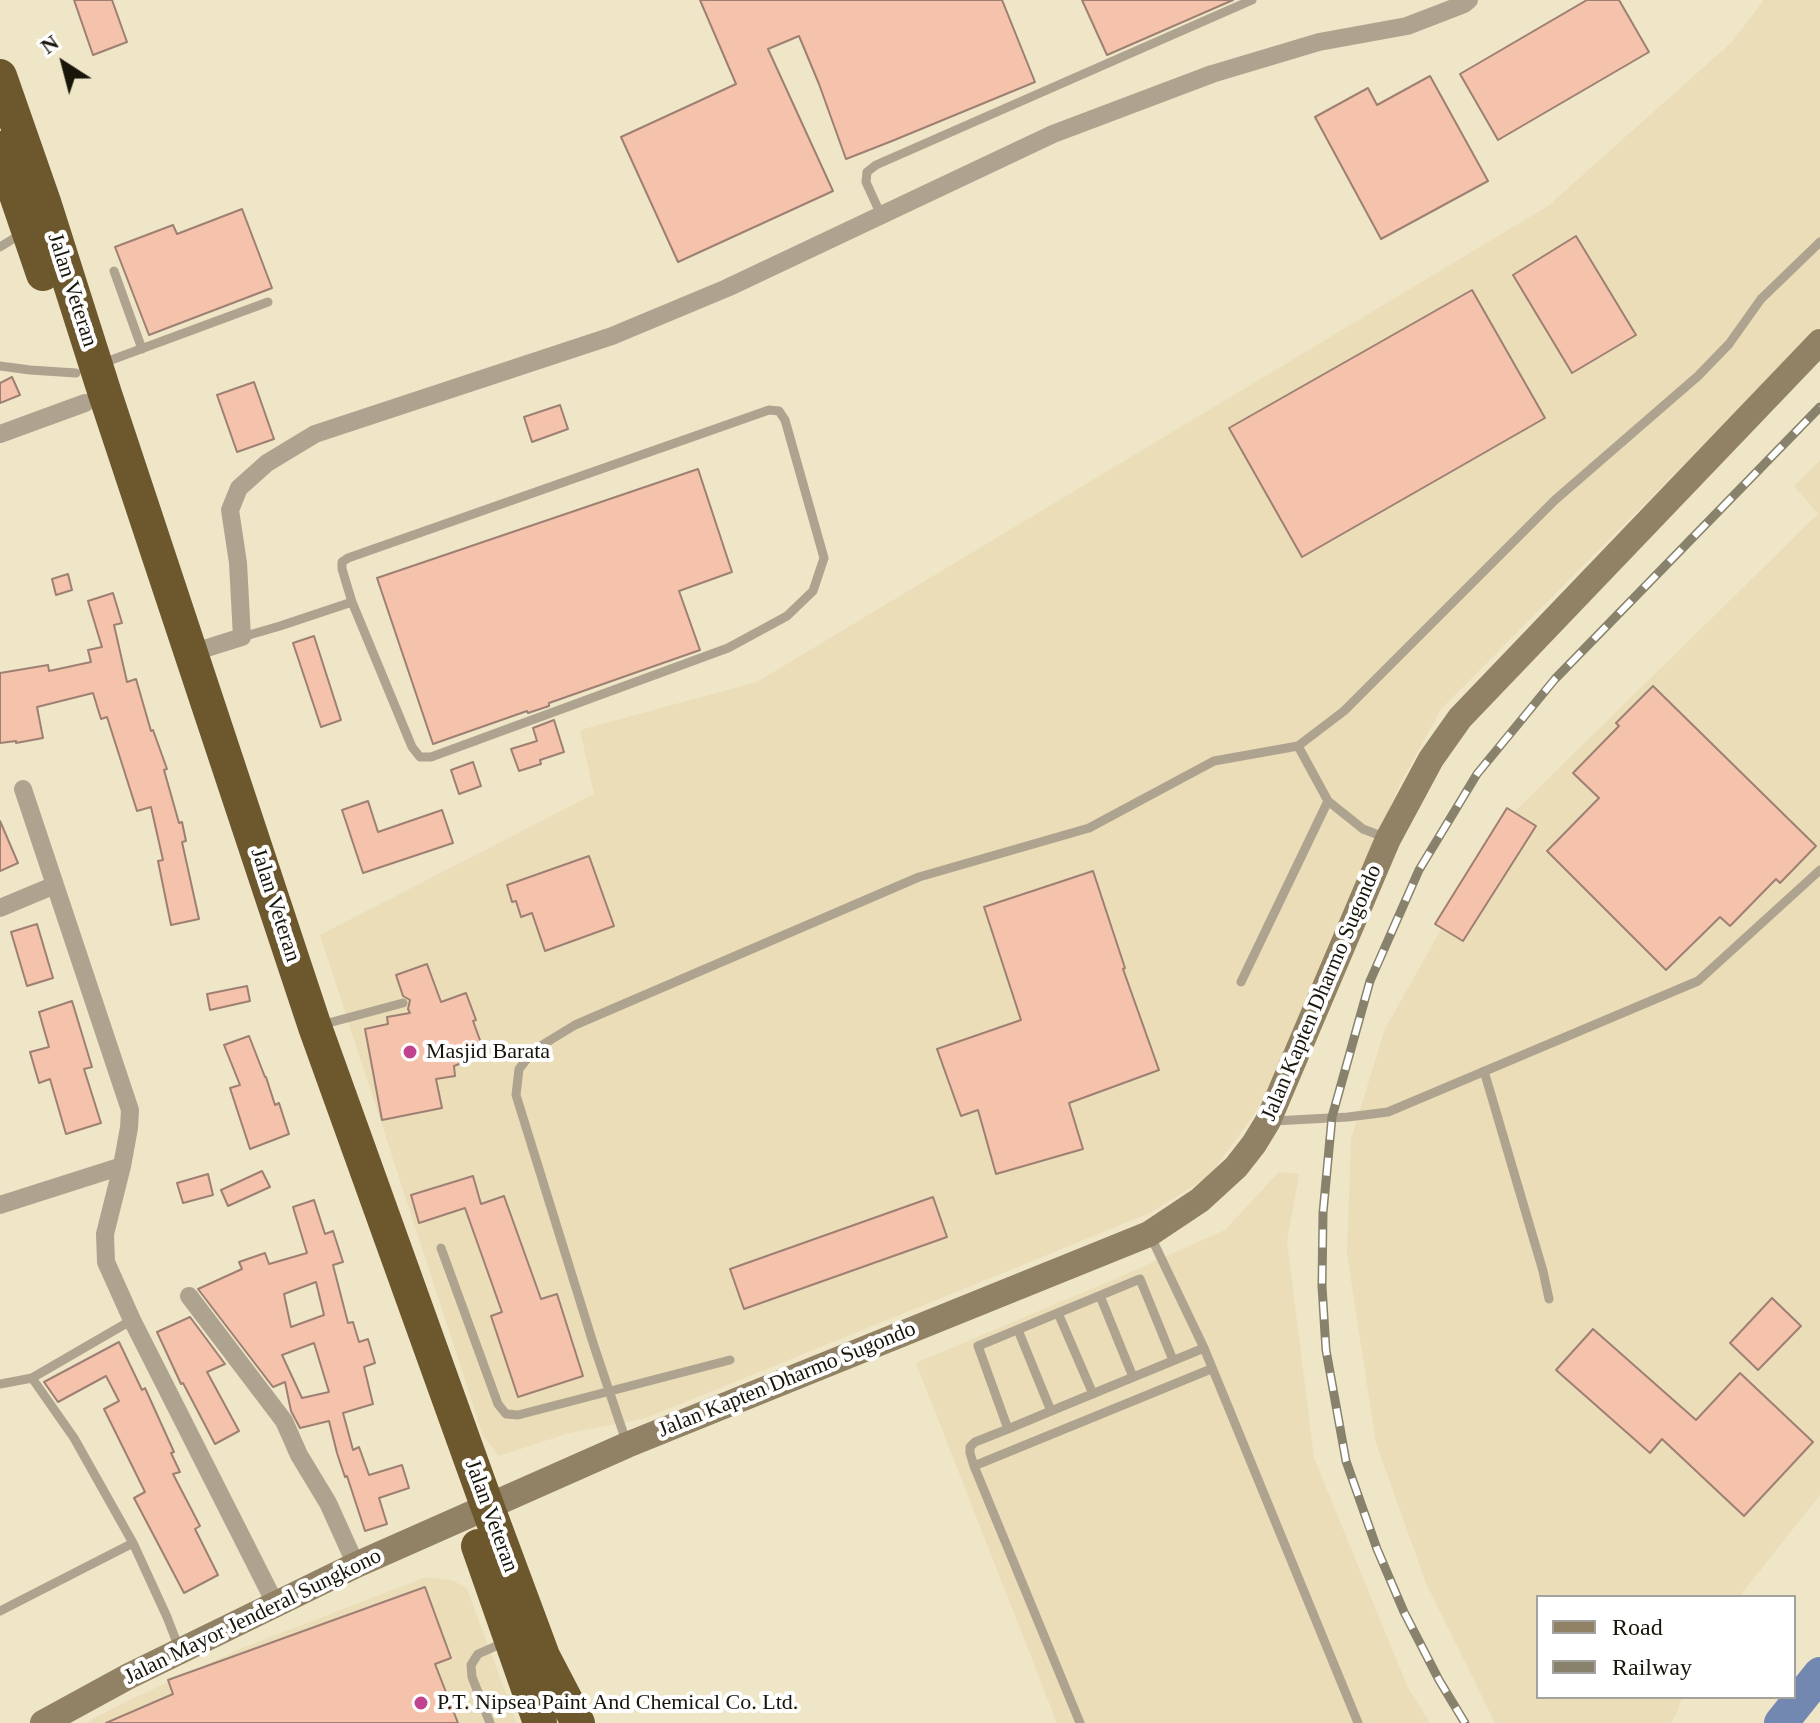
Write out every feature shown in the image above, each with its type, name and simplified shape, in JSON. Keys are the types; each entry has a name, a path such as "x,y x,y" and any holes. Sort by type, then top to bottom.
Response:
{"highway":[{"name":"Jalan Veteran","path":"0,76 44,202 90,384 186,710 478,1512 543,1656 578,1723"},
{"name":"Jalan Veteran","path":"0,148 14,238 90,384 191,653 478,1512 510,1641 540,1723"}],"main road":[{"name":"Jalan Kapten Dharmo Sugondo","path":"478,1512 627,1445 1149,1234 1200,1200 1254,1144 1268,1121 1388,839 1431,759 1460,718 1820,342"},
{"name":"Jalan Mayor Jenderal Sungkono","path":"43,1723 275,1603 478,1512"}],"street":[{"path":"191,653 242,637 238,563 230,510 239,488 267,463 315,434 612,336 727,288 1053,134 1212,74 1319,42 1407,26 1469,0"},
{"path":"0,434 90,384"},
{"path":"23,789 130,1110 122,1166 105,1234 106,1262 132,1320 275,1603"},
{"path":"0,908 55,885"},
{"path":"2,1198 122,1166"},
{"path":"189,1296 284,1421 299,1455 328,1503 356,1565"}],"lane":[{"path":"881,215 866,182 867,172 876,165 1252,0"},
{"path":"627,1445 516,1095 519,1069 534,1050 575,1025 919,877 1089,828 1214,761 1298,746 1344,711 1555,500 1698,376 1729,344 1761,299 1820,242"},
{"path":"114,271 142,349"},
{"path":"0,366 90,384 142,349 268,302"},
{"path":"769,410 779,411 785,420 824,558 813,591 787,616 728,648 431,757 420,757 412,747 352,602 342,569 342,562 348,558 769,410"},
{"path":"242,637 352,602"},
{"path":"1298,746 1328,801 1363,829 1388,839"},
{"path":"1241,982 1328,801"},
{"path":"1268,1121 1388,1112 1698,981 1820,870"},
{"path":"315,1027 403,1003"},
{"path":"1484,1071 1549,1299"},
{"path":"1149,1234 1204,1348 1358,1723"},
{"path":"441,1248 498,1404 506,1414 518,1415 730,1360"},
{"path":"1008,1429 978,1346 1140,1279 1173,1360"},
{"path":"1100,1296 1133,1377"},
{"path":"1058,1313 1093,1394"},
{"path":"0,1384 32,1378 132,1320"},
{"path":"1018,1330 1051,1411"},
{"path":"1080,1723 974,1466 970,1447 975,1442 1204,1348"},
{"path":"974,1466 1211,1369"},
{"path":"32,1378 74,1438 133,1543 180,1650"},
{"path":"0,1611 133,1543"},
{"path":"490,1723 472,1677 471,1665 478,1654 510,1641"}],"shaded area":[{"path":"1764,0 1820,0 1820,327 1441,709 1399,786 1290,1047 1253,1116 1209,1176 1150,1213 646,1418 569,1433 499,1456 483,1435 320,935 594,794 580,730 757,682 1548,206 1732,42"},
{"path":"1820,460 1820,1495 1741,1595 1536,1595 1536,1699 1681,1699 1670,1723 1495,1723 1426,1583 1376,1443 1347,1254 1351,1139 1385,1029 1499,827 1818,514 1794,486"},
{"path":"1279,1172 1299,1174 1287,1242 1314,1458 1408,1688 1430,1723 1057,1723 916,1363 1225,1230"},
{"path":"426,1577 454,1581 467,1589 517,1723 86,1723 240,1649"}],"building":[{"path":"74,0 112,0 127,42 93,55"},
{"path":"700,0 1002,0 1035,82 846,159 799,36 768,49 833,191 678,262 621,137 736,84"},
{"path":"1082,0 1233,0 1107,55"},
{"path":"1587,0 1619,0 1649,52 1498,140 1460,74"},
{"path":"1430,76 1488,181 1381,239 1315,117 1368,88 1377,105"},
{"path":"242,209 272,288 149,335 115,247 173,225 177,234"},
{"path":"1576,236 1636,335 1572,373 1513,275"},
{"path":"1472,290 1545,418 1302,557 1229,428"},
{"path":"12,377 20,395 0,403 0,383"},
{"path":"254,382 274,439 237,452 217,395"},
{"path":"560,405 568,429 532,442 524,417"},
{"path":"698,469 732,572 679,591 700,650 549,703 549,706 433,744 377,578"},
{"path":"68,574 72,590 56,595 52,579"},
{"path":"113,593 122,623 114,625 127,682 136,679 151,731 167,769 164,770 179,823 182,822 186,841 182,842 199,919 171,925 158,861 163,860 151,807 137,811 107,717 101,719 93,693 37,707 43,738 0,743 0,673 48,665 49,671 91,662 88,650 102,647 88,601"},
{"path":"314,636 341,720 321,727 293,643"},
{"path":"1653,686 1816,846 1780,883 1776,879 1730,926 1720,917 1666,970 1547,851 1599,798 1573,773"},
{"path":"554,720 564,752 519,771 511,749 537,741 533,728"},
{"path":"473,762 481,786 459,794 451,770"},
{"path":"368,801 378,832 442,810 453,843 363,873 342,810"},
{"path":"1507,808 1536,826 1463,941 1435,924"},
{"path":"0,821 18,863 0,871"},
{"path":"589,856 614,926 545,951 532,913 521,917 507,885"},
{"path":"1093,871 1159,1070 1069,1103 1083,1149 996,1174 978,1110 961,1116 937,1049 1021,1020 984,907"},
{"path":"37,924 53,978 27,986 11,932"},
{"path":"427,964 441,1002 466,993 485,1054 454,1066 455,1076 436,1079 442,1108 382,1120 365,1029 388,1024 387,1017 410,1013 410,1000 403,996 396,975"},
{"path":"247,986 250,1001 210,1010 207,994"},
{"path":"72,1001 92,1067 84,1069 101,1123 66,1134 50,1079 39,1083 30,1052 49,1047 39,1012"},
{"path":"249,1036 275,1105 279,1103 289,1134 250,1149 230,1088 240,1085 224,1045"},
{"path":"262,1171 270,1187 228,1206 221,1190"},
{"path":"208,1174 213,1195 183,1203 177,1183"},
{"path":"473,1176 481,1204 504,1196 541,1299 557,1294 583,1376 518,1397 491,1316 502,1312 465,1208 419,1223 411,1195"},
{"path":"933,1197 947,1237 744,1309 730,1269"},
{"path":"314,1200 325,1234 333,1231 343,1262 333,1265 348,1323 353,1322 359,1342 368,1339 375,1363 364,1367 373,1404 343,1413 353,1450 359,1447 369,1475 402,1465 409,1488 379,1498 387,1524 365,1531 329,1421 300,1428 291,1411 285,1382 273,1387 198,1289 242,1269 239,1262 265,1253 269,1264 307,1253 293,1207","holes":["316,1282 324,1315 291,1327 284,1294","314,1343 329,1392 302,1398 282,1355"]},
{"path":"1772,1298 1801,1326 1758,1370 1730,1343"},
{"path":"190,1317 225,1364 207,1372 239,1431 215,1444 181,1384 157,1332"},
{"path":"1593,1329 1696,1420 1740,1373 1813,1442 1744,1516 1662,1439 1650,1453 1556,1370"},
{"path":"119,1342 142,1390 145,1388 174,1452 171,1453 180,1472 173,1474 200,1526 195,1529 218,1575 184,1593 134,1498 145,1492 104,1409 119,1401 106,1376 58,1402 44,1382"},
{"path":"425,1587 451,1658 435,1664 458,1723 106,1723 173,1694 168,1680"}],"waterway":[{"path":"1781,1723 1820,1674"}],"railway":[{"path":"1465,1723 1404,1612 1377,1549 1346,1461 1326,1350 1322,1286 1323,1213 1332,1117 1370,981 1419,870 1477,774 1555,679 1820,407"}],"place":[{"name":"Masjid Barata","path":"410,1052"},
{"name":"P.T. Nipsea Paint And Chemical Co. Ltd.","path":"421,1703"}]}
